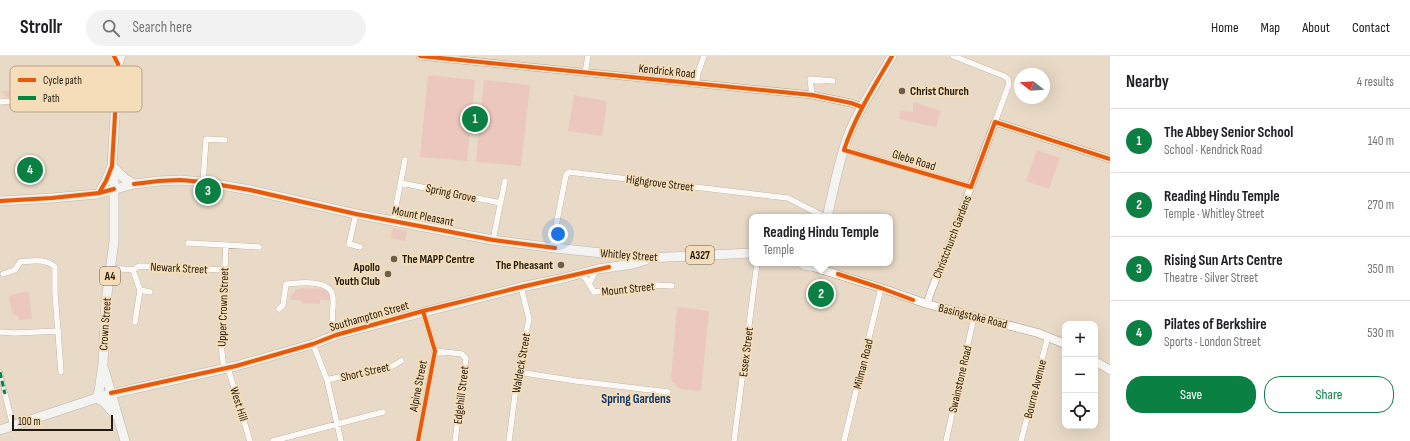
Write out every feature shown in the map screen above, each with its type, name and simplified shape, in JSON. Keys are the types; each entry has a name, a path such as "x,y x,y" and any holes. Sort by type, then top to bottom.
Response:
{"main road":[{"path":"827,214 850,132 862,107 892,56"},
{"name":"A4","path":"114,189 112,166 115,112"},
{"path":"112,166 124,178 134,184"},
{"name":"A4","path":"99,193 112,166"},
{"name":"A327","path":"0,200 52,198 99,193 134,184 159,181 180,180 204,182"},
{"name":"Mount Pleasant","path":"204,182 289,198 356,214 493,240 555,248"},
{"name":"Crown Street","path":"97,398 102,364 105,317 114,241 114,189"},
{"name":"Whitley Street","path":"555,248 649,258 749,253"},
{"name":"Southampton Street","path":"0,430 111,394 226,368 423,311 598,269 633,264 649,258"},
{"path":"815,266 881,288"},
{"path":"829,266 838,274"},
{"name":"Basingstoke Road","path":"881,288 927,304 1048,336 1062,343"},
{"path":"1098,362 1110,368"},
{"name":"Crown Street","path":"102,364 111,394"},
{"name":"A4","path":"111,394 125,441"},
{"name":"A4","path":"97,398 109,407 118,420"}],"street":[{"name":"Kendrick Road","path":"420,56 812,95 851,103 862,107"},
{"path":"585,72 588,56"},
{"path":"696,84 704,56"},
{"name":"Christchurch Gardens","path":"927,304 1009,84 1008,79 999,74 953,56"},
{"path":"812,95 810,79 832,81"},
{"path":"0,102 10,101"},
{"path":"995,122 1110,159"},
{"path":"204,182 206,139 225,140"},
{"name":"Glebe Road","path":"852,152 971,187"},
{"path":"394,221 405,160"},
{"name":"Highgrove Street","path":"555,248 554,242 566,175 569,172 788,198 820,214"},
{"path":"493,240 505,181"},
{"name":"Spring Grove","path":"401,182 501,203"},
{"path":"356,214 349,244 360,247"},
{"path":"188,243 259,247"},
{"name":"Upper Crown Street","path":"226,245 221,345 226,368"},
{"path":"3,274 15,270 20,262 45,261 55,267 55,293 61,372"},
{"name":"Newark Street","path":"111,268 133,270 139,266 224,270"},
{"name":"Essex Street","path":"734,441 757,266"},
{"name":"Mount Street","path":"589,284 598,269"},
{"path":"133,270 140,290 135,322"},
{"name":"Mount Street","path":"580,274 586,279 594,292 655,285 672,286"},
{"path":"279,309 283,305 286,284 321,284 329,288 334,297 332,326 336,335"},
{"name":"Waldeck Street","path":"509,441 518,372 529,319 521,287"},
{"name":"Milman Road","path":"844,441 881,288"},
{"path":"140,290 150,292"},
{"name":"Alpine Street","path":"418,441 435,351 423,311"},
{"name":"Swainstone Road","path":"946,441 974,316"},
{"path":"0,332 15,333 59,331"},
{"name":"Bourne Avenue","path":"1021,441 1048,336"},
{"path":"313,344 327,380 341,441"},
{"name":"Edgehill Street","path":"435,351 462,354 466,359 455,441"},
{"name":"Short Street","path":"327,380 374,368 393,366 401,360"},
{"name":"West Hill","path":"226,368 250,441"},
{"path":"0,372 13,426"},
{"path":"518,372 576,381 668,392"},
{"path":"273,441 383,412"}],"shaded area":[{"path":"428,75 475,80 467,161 420,157"},
{"path":"484,80 530,85 521,166 476,162"},
{"path":"10,90 10,98 6,97 2,91"},
{"path":"574,95 607,101 602,136 568,131"},
{"path":"913,103 941,111 936,127 899,119 900,111 913,112"},
{"path":"1037,150 1060,158 1049,189 1026,181"},
{"path":"393,228 407,231 405,241 391,238"},
{"path":"302,288 323,289 329,292 332,301 320,300 320,304 302,303 302,300 290,300 294,292"},
{"path":"26,291 29,293 32,319 19,320 18,315 13,315 9,298 11,295"},
{"path":"677,307 709,311 701,391 680,389 671,380"}],"marked path":[{"path":"0,372 5,394"}],"cycle path":[{"path":"114,56 118,66"},
{"path":"420,56 812,95 851,103 862,107"},
{"path":"892,56 859,113 844,150 971,187 995,122 1110,159"},
{"path":"99,193 112,166 115,112"},
{"path":"134,184 180,180 203,182 250,190 356,214 493,240 555,248"},
{"path":"0,201 52,198 99,193 114,189"},
{"path":"111,393 236,366 313,344 336,335 423,311 609,267"},
{"path":"838,274 913,300"},
{"path":"418,441 435,351 423,311"}],"place":[{"name":"Christ Church","path":"902,91"},
{"name":"The Abbey Senior School","path":"475,119"},
{"name":"Pilates of Berkshire","path":"30,170"},
{"name":"Rising Sun Arts Centre","path":"208,191"},
{"name":"The MAPP Centre","path":"394,259"},
{"name":"The Pheasant","path":"561,265"},
{"name":"Apollo Youth Club","path":"388,274"},
{"name":"Reading Hindu Temple","path":"821,294"}],"district":[{"name":"Spring Gardens","path":"636,398"}]}
